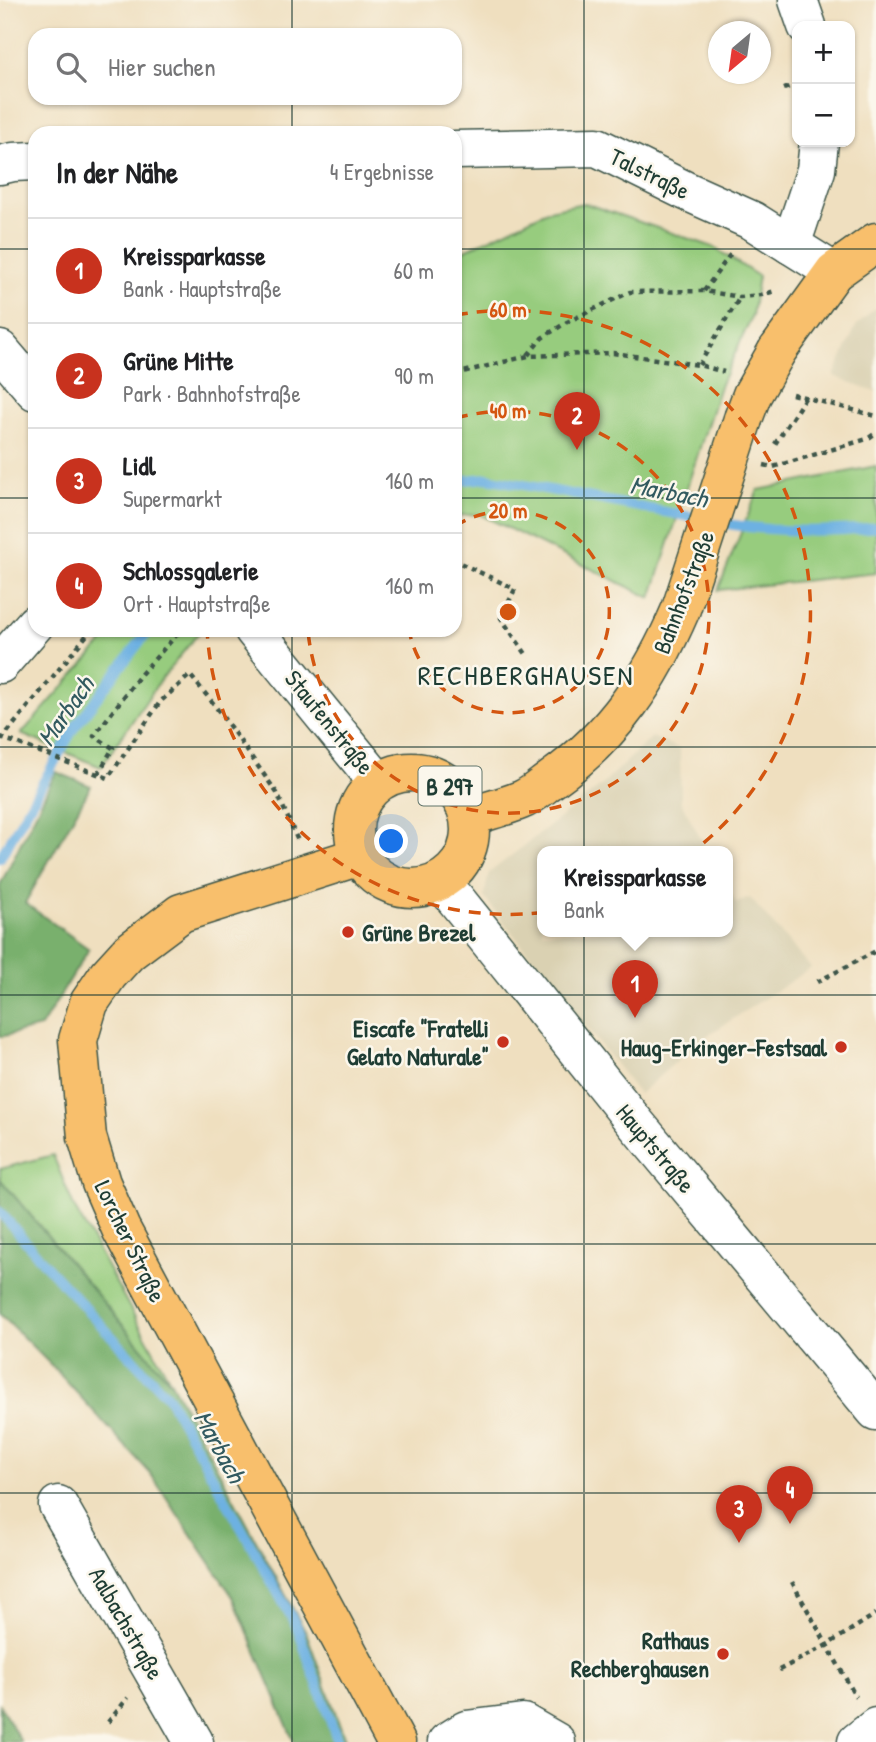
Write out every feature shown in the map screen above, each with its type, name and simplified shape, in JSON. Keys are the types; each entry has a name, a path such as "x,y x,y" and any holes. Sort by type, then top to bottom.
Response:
{"main road":[{"name":"Bahnhofstraße","path":"469,817 523,800 570,766 612,726 645,682 669,635 692,579 752,395 777,351 834,272 876,242"},
{"name":"B 297","path":"378,782 396,774 414,771 433,775 449,785 462,799 469,817 471,835 466,853 456,869 441,881"},
{"path":"378,782 364,797 356,816 354,836 360,856 374,874 395,886 419,888 441,881"},
{"name":"Lorcher Straße","path":"360,856 181,913 129,952 108,975 89,1003 78,1040 79,1072 87,1137 101,1183 121,1229 396,1742"}],"street":[{"path":"797,0 805,21"},
{"name":"Talstraße","path":"462,150 597,147 752,221 834,272"},
{"path":"791,245 816,170 818,147"},
{"path":"0,164 28,161"},
{"path":"0,350 28,383"},
{"path":"0,664 28,632"},
{"name":"Staufenstraße","path":"260,637 378,782"},
{"name":"Hauptstraße","path":"441,881 637,1125 876,1411"},
{"name":"Aalbachstraße","path":"58,1506 194,1742"},
{"path":"447,1742 466,1730 523,1723 556,1742"}],"path":[{"path":"784,89 792,87"},
{"path":"704,291 752,221"},
{"path":"528,356 542,338 567,322 630,292 704,291 740,297 761,295 834,272"},
{"path":"699,365 740,297"},
{"path":"462,372 528,356 613,353 699,365 735,376"},
{"path":"782,390 876,416"},
{"path":"805,398 762,464 773,467 867,439 876,433"},
{"path":"462,564 515,589 501,618 526,654"},
{"path":"0,740 85,637"},
{"path":"98,774 113,748 94,736 141,674 175,637"},
{"path":"0,740 14,741 108,778 160,702 190,674 277,793 313,872"},
{"path":"817,982 876,951"},
{"path":"792,1582 827,1645 869,1732"},
{"path":"779,1670 827,1645 876,1614"}],"shaded area":[{"path":"876,307 876,392 834,376 856,326"},
{"path":"652,737 680,749 681,802 705,846 537,846 537,937 733,937 733,897 736,903 750,898 811,968 702,1039 639,1094 484,897 489,873 602,785"}],"green space":[{"path":"584,203 713,247 758,276 752,316 720,386 651,598 479,514 462,515 462,252 549,210"},
{"path":"876,466 876,573 718,590 758,490"},
{"path":"108,637 195,637 159,682 101,767 21,734"},
{"path":"56,772 91,786 25,903 89,949 41,1027 0,1037 0,885"},
{"path":"53,1155 74,1207 172,1384 0,1179 0,1169"},
{"path":"0,1179 172,1384 307,1635 346,1742 294,1742 233,1597 150,1473 55,1369 0,1314"},
{"path":"0,1705 21,1742 0,1742"}],"waterway":[{"name":"Marbach","path":"462,480 487,478 702,519"},
{"name":"Marbach","path":"717,522 796,530 876,527"},
{"name":"Marbach","path":"0,858 74,728 144,637"},
{"name":"Marbach","path":"0,1212 168,1397 297,1627 338,1742"}],"place":[{"name":"Grüne Mitte","path":"577,450"},
{"name":"Grüne Brezel","path":"348,932"},
{"name":"Kreissparkasse","path":"635,1018"},
{"name":"Eiscafe \"Fratelli Gelato Naturale\"","path":"503,1042"},
{"name":"Haug-Erkinger-Festsaal","path":"841,1047"},
{"name":"Schlossgalerie","path":"790,1524"},
{"name":"Lidl","path":"739,1543"},
{"name":"Rathaus Rechberghausen","path":"723,1654"}],"district":[{"name":"RECHBERGHAUSEN","path":"526,675"}]}
